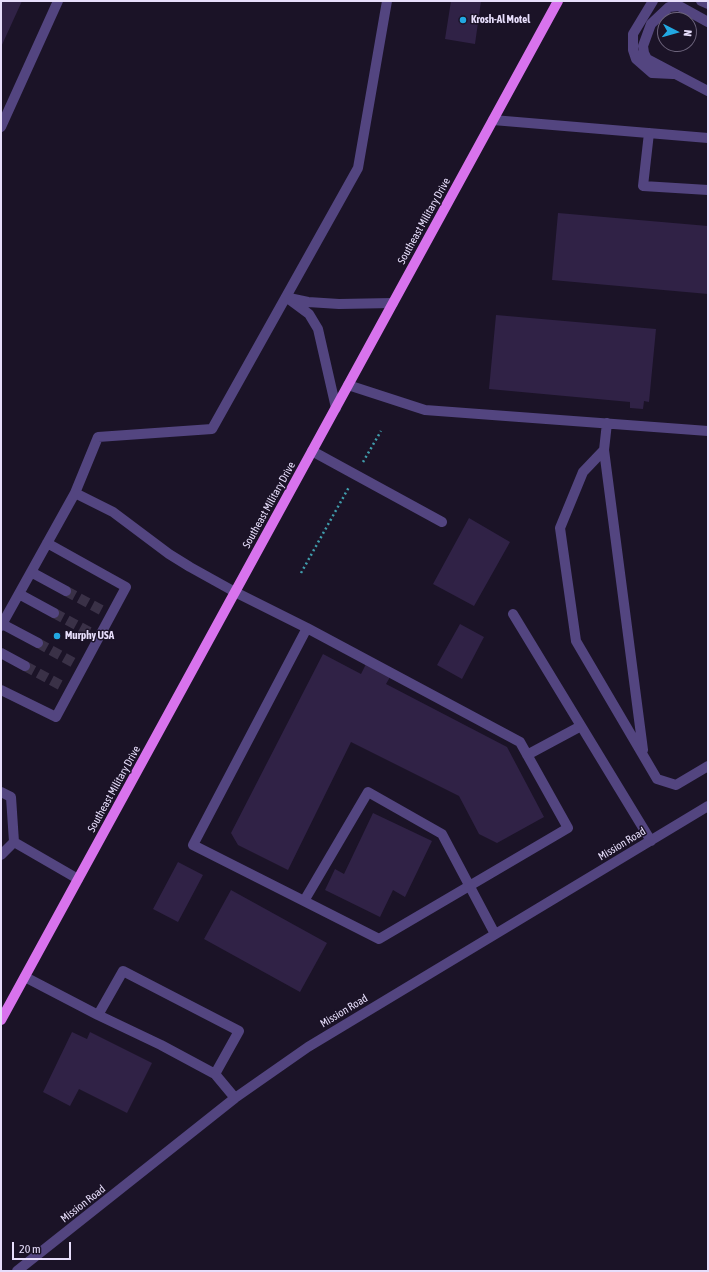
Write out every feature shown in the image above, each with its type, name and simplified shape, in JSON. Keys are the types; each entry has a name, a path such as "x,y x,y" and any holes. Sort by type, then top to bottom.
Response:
{"main road":[{"name":"Southeast Military Drive","path":"1,1020 558,1"}],"street":[{"path":"1,127 58,1"},
{"path":"38,643 2,625 75,493 98,437 212,429 358,168 387,1"},
{"path":"653,1 633,34 633,50 636,59 652,73 677,74"},
{"path":"701,1 708,4"},
{"path":"708,22 679,6 669,7 651,24 643,46 647,59 708,90"},
{"path":"493,120 708,138"},
{"path":"649,133 643,186 708,190"},
{"path":"286,297 308,302 332,304 393,303"},
{"path":"286,297 309,314 318,329 336,408"},
{"path":"348,385 425,410 708,431"},
{"path":"607,423 604,450 643,755"},
{"path":"604,450 583,472 560,528 576,641 657,779 676,785 708,766"},
{"path":"312,451 442,522"},
{"path":"75,493 113,512 169,554 235,592 307,628 520,742 568,828 380,939 193,845 307,628"},
{"path":"1,690 56,717 66,688 78,665 107,613 126,587 47,543"},
{"path":"31,572 66,591"},
{"path":"19,594 54,613"},
{"path":"513,614 651,841"},
{"path":"1,654 25,666"},
{"path":"527,755 581,726"},
{"path":"1,792 11,797 14,842 1,855"},
{"path":"304,901 368,792 442,834 495,934"},
{"name":"Mission Road","path":"17,1271 234,1098 308,1047 708,806"},
{"path":"14,842 78,879"},
{"path":"98,1015 123,971 239,1031 215,1074"},
{"path":"25,977 98,1015 161,1044 215,1074 234,1098"}],"path":[{"path":"301,573 381,431"}],"building":[{"path":"1,1 22,1 1,47"},
{"name":"Krosh-Al Motel","path":"451,1 481,1 475,44 445,39"},
{"path":"558,213 708,226 708,294 552,280"},
{"path":"496,315 656,329 649,402 644,401 643,409 630,408 630,402 489,389"},
{"path":"469,518 510,542 474,606 433,584"},
{"path":"460,624 484,637 462,679 437,665"},
{"path":"323,654 361,674 366,664 390,677 386,684 507,747 544,817 497,843 479,834 459,796 351,742 288,870 238,845 231,833"},
{"path":"373,813 432,841 405,897 393,890 380,917 325,890 335,869 344,874"},
{"path":"178,862 203,875 178,922 153,909"},
{"path":"231,890 327,943 300,992 204,939"},
{"path":"72,1032 87,1039 90,1032 152,1063 127,1113 79,1089 70,1106 43,1092"}],"tunnel":[{"path":"66,591 103,611"},
{"path":"54,613 91,633"},
{"path":"38,643 74,663"},
{"path":"25,666 62,686"}],"place":[{"name":"Krosh-Al Motel","path":"463,20"},
{"name":"Murphy USA","path":"57,636"}]}
